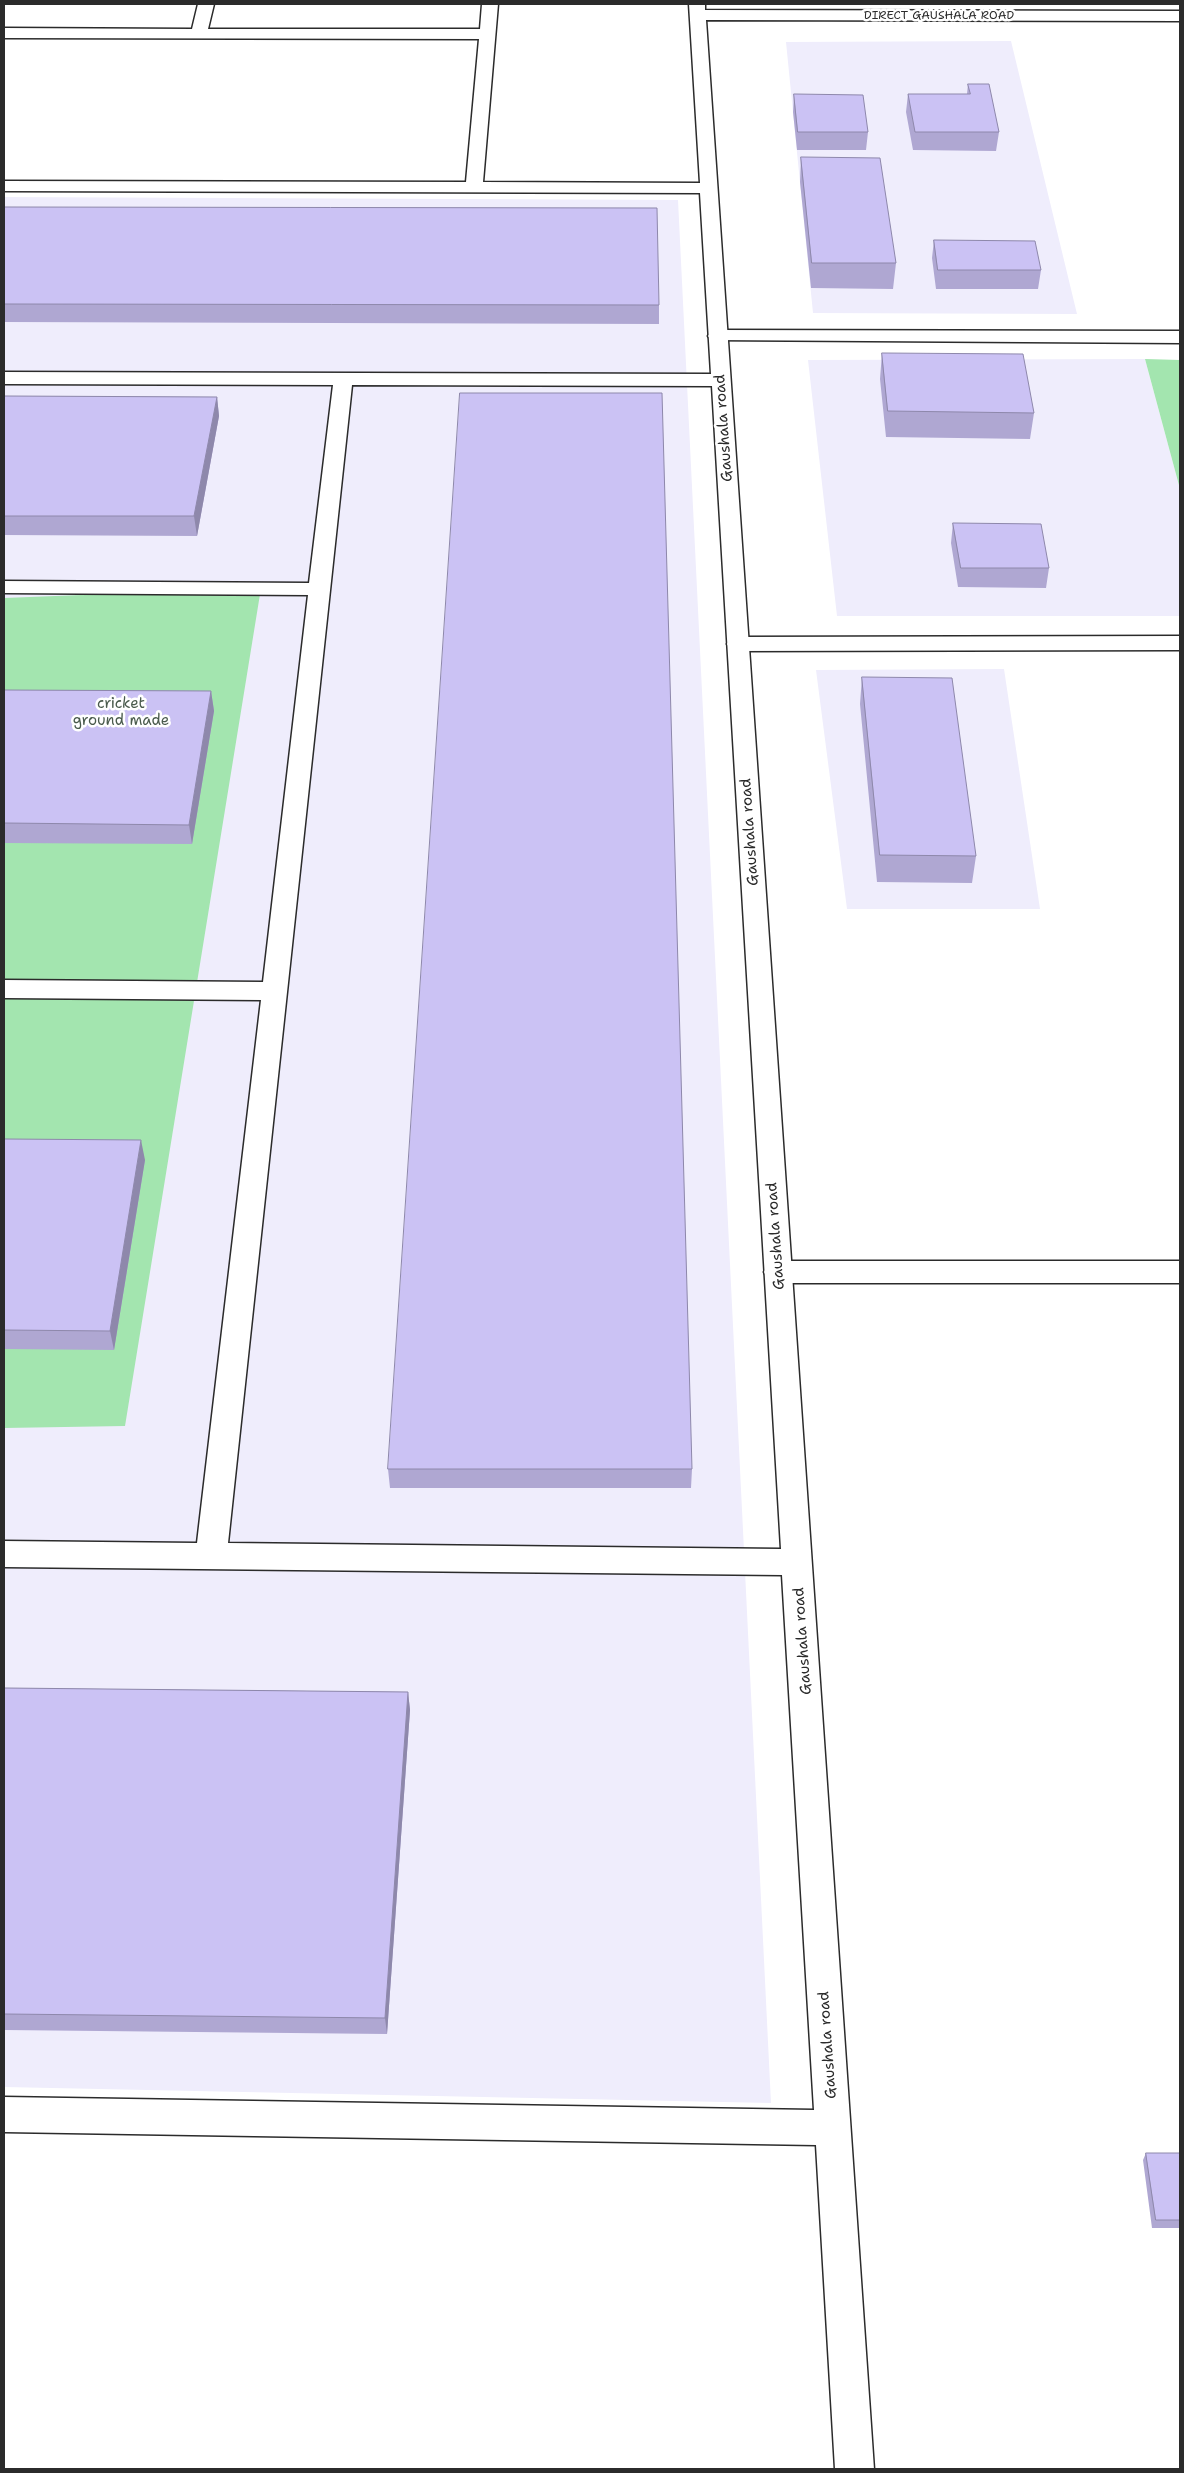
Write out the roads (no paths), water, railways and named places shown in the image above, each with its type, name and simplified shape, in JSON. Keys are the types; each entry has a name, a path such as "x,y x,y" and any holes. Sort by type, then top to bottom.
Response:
{"street":[{"path":"198,33 206,4"},
{"path":"474,187 490,4"},
{"name":"DIRECT GAUSHALA ROAD","path":"697,10 1180,16"},
{"name":"Gaushala road","path":"697,10 855,2469"},
{"path":"4,33 488,34"},
{"path":"4,186 709,188"},
{"path":"718,336 1180,337"},
{"path":"4,378 721,380"},
{"path":"211,1556 344,379"},
{"path":"4,587 320,589"},
{"path":"738,644 1180,643"},
{"path":"4,990 274,991"},
{"path":"778,1272 1180,1272"},
{"path":"4,1554 798,1562"},
{"path":"4,2115 834,2128"}],"park label":[{"name":"cricket ground made","path":"121,712"}]}
